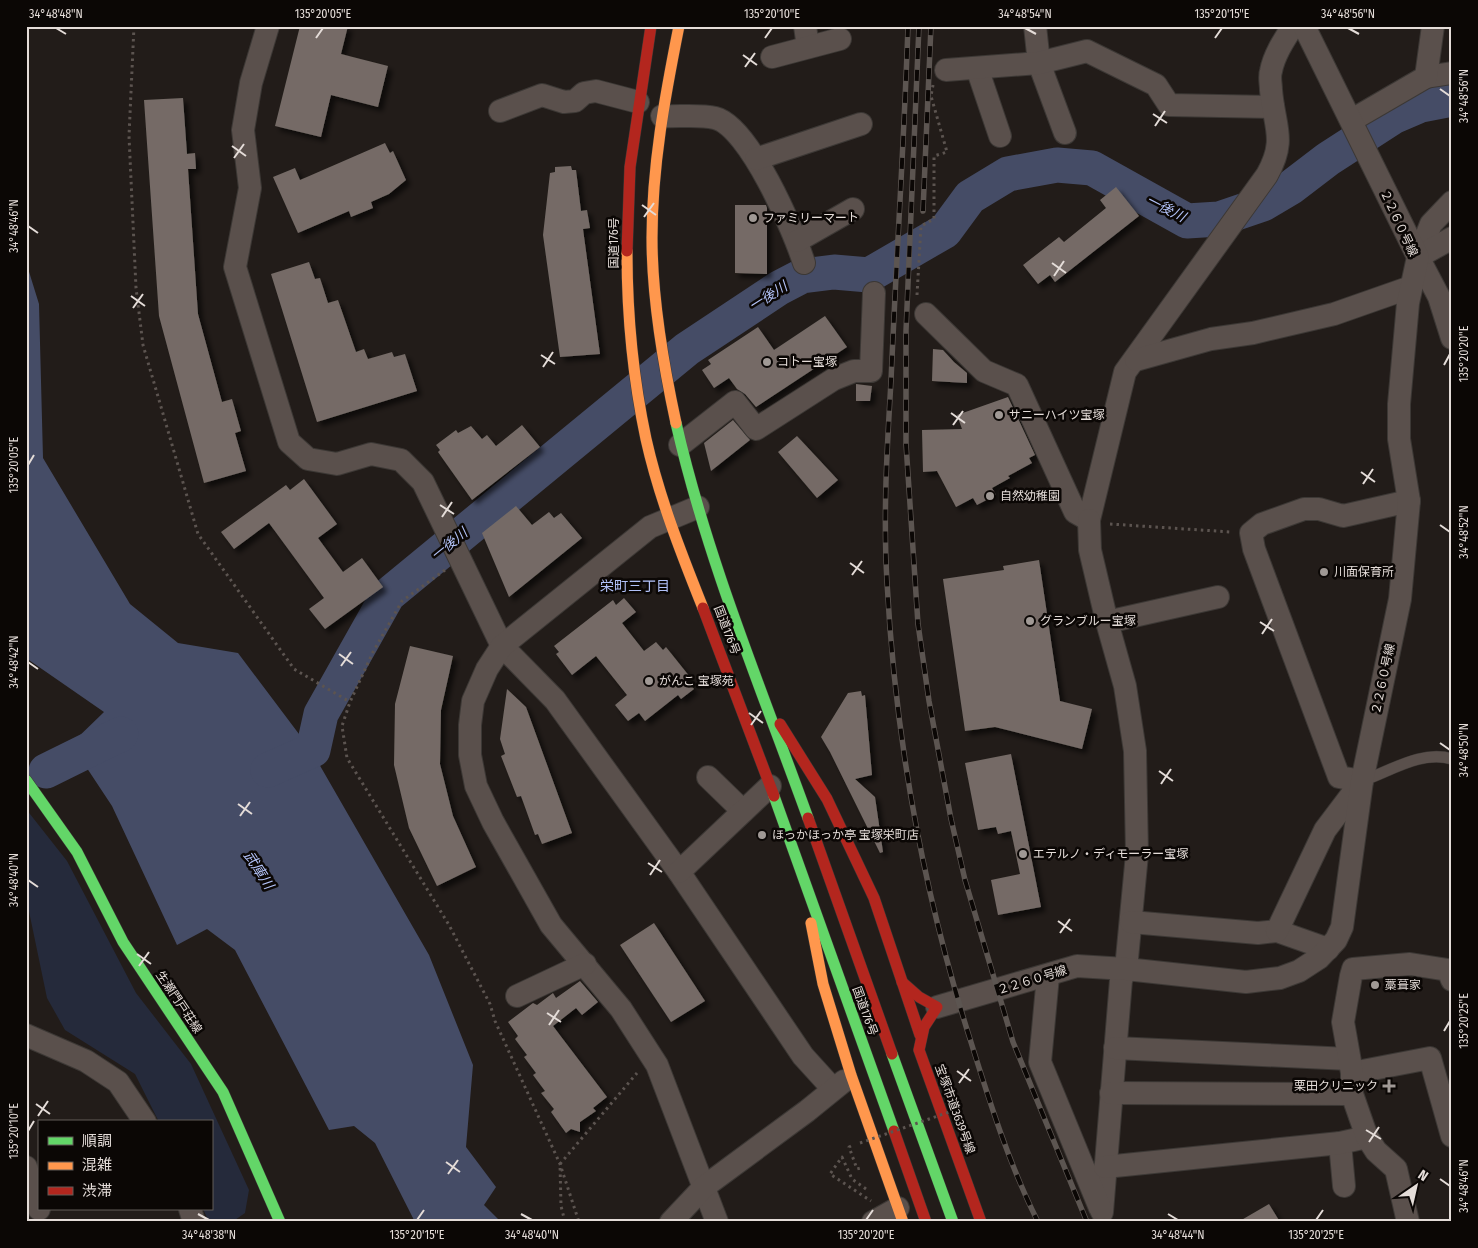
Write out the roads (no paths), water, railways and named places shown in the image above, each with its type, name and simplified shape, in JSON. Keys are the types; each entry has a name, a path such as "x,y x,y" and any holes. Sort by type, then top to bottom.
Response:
{"main road":[{"name":"国道176号","path":"651,26 638,102 628,185 626,249 635,376 639,404 651,456 670,518 770,786 926,1222"},
{"name":"国道176号","path":"678,26 662,116 654,185 652,267 662,357 680,445 698,507 764,700 953,1222"},
{"name":"宝塚市道3639号線","path":"764,700 827,799 874,898 920,1034 919,1050 981,1222"},
{"name":"生瀬門戸荘線","path":"26,780 77,852 123,942 223,1092 276,1221"},
{"path":"800,869 823,984 851,1075 888,1213"},
{"path":"902,982 919,997 937,1007 928,1017 920,1034"}],"street":[{"path":"268,26 251,83 244,130 250,188 235,267 289,442 308,459 318,461 337,464 371,454 401,460 423,482 502,646 555,700 679,872 803,1056 832,1089"},
{"path":"1035,26 1039,62 1065,133"},
{"path":"1105,1217 1105,1166 1111,1093 1121,980 1126,969 1137,854 1136,751 1125,686 1090,550 1089,520 1125,372 1136,360 1267,175 1278,153 1279,128 1273,107 1270,73 1275,57 1293,26"},
{"name":"２２６０号線","path":"937,1007 1077,966 1126,969 1246,982 1280,978 1298,971 1324,954 1342,927 1362,781 1400,598 1409,500 1399,439 1399,404 1408,303 1418,257 1304,26"},
{"path":"1426,77 1433,26"},
{"path":"772,57 807,37 840,39"},
{"path":"946,70 1039,62 1087,51 1156,86 1169,105 1273,107"},
{"path":"977,68 1000,136"},
{"path":"1357,132 1426,77 1452,72"},
{"path":"500,111 542,95 564,102 575,101 584,92 596,91 638,102"},
{"path":"662,116 716,118 728,125 756,159 777,197 797,241 804,263"},
{"path":"756,159 861,124"},
{"path":"1452,202 1431,224 1418,257 1438,297 1452,338"},
{"path":"797,241 853,209"},
{"path":"1418,257 1452,238"},
{"path":"1136,360 1211,339 1253,333 1334,314 1412,286"},
{"path":"680,445 736,402 756,430 834,379 854,371 871,371 874,293"},
{"path":"926,314 984,372 1017,385 1075,512 1089,520"},
{"path":"1277,930 1325,830 1362,781 1340,777 1254,549 1251,533 1262,524 1304,509 1319,509 1343,516 1409,500"},
{"path":"698,507 650,527 502,646 487,669 473,701 470,725 470,755 476,786 493,822 551,925 622,1009 657,1066 717,1222"},
{"path":"1107,622 1218,597"},
{"path":"708,777 742,812"},
{"path":"679,872 770,786"},
{"path":"1131,922 1258,933 1277,930 1353,969 1410,964 1450,972"},
{"path":"517,996 585,964"},
{"path":"1353,969 1343,1022 1351,1076 1367,1137 1376,1150 1396,1169 1408,1222"},
{"path":"1048,976 1040,1062 1105,1217"},
{"path":"26,1035 86,1061 118,1082 144,1120"},
{"path":"1115,1048 1351,1076"},
{"path":"1111,1093 1351,1076 1430,1058 1452,1136"},
{"path":"671,1222 704,1187 807,1111 851,1075"},
{"path":"1105,1166 1340,1143 1367,1137"},
{"path":"1340,1143 1344,1186"},
{"path":"26,1167 38,1206"},
{"path":"39,1210 43,1222"},
{"path":"190,1210 194,1222"}],"lane":[{"path":"1362,781 1425,756 1452,759"}],"water":[{"name":"武庫川","path":"26,262 39,304 43,458 130,604 178,643 238,653 311,750 429,955 473,1065 466,1147 496,1187 484,1205 501,1222 415,1222 375,1143 354,1126 329,1130 235,950 207,929 177,945 112,806 71,744 104,712 26,658"}],"waterway":[{"name":"一後川","path":"268,770 313,750 321,714 388,595 687,349 779,288 802,276 834,272 869,275 945,231 970,197 1008,174 1057,165 1092,168 1187,221 1219,219 1263,204 1290,188 1328,159 1393,117 1421,105 1452,99"},
{"path":"46,771 121,734"}],"railway":[{"path":"908,26 885,507 887,582 897,698 904,756 925,870 953,983 1000,1132 1038,1222"},
{"path":"919,26 906,331 906,444 918,624 929,701 951,819 965,880 1013,1042 1087,1222"},
{"path":"923,211 931,26"}],"place":[{"name":"ファミリーマート","path":"753,218"},
{"name":"コトー宝塚","path":"767,362"},
{"name":"サニーハイツ宝塚","path":"999,415"},
{"name":"自然幼稚園","path":"990,496"},
{"name":"川面保育所","path":"1324,572"},
{"name":"グランブルー宝塚","path":"1030,621"},
{"name":"がんこ 宝塚苑","path":"649,681"},
{"name":"ほっかほっか亭 宝塚栄町店","path":"762,835"},
{"name":"エテルノ・ディモーラー宝塚","path":"1023,854"},
{"name":"藁葺家","path":"1375,985"},
{"name":"栗田クリニック","path":"1389,1086"}],"district":[{"name":"栄町三丁目","path":"635,586"}]}
